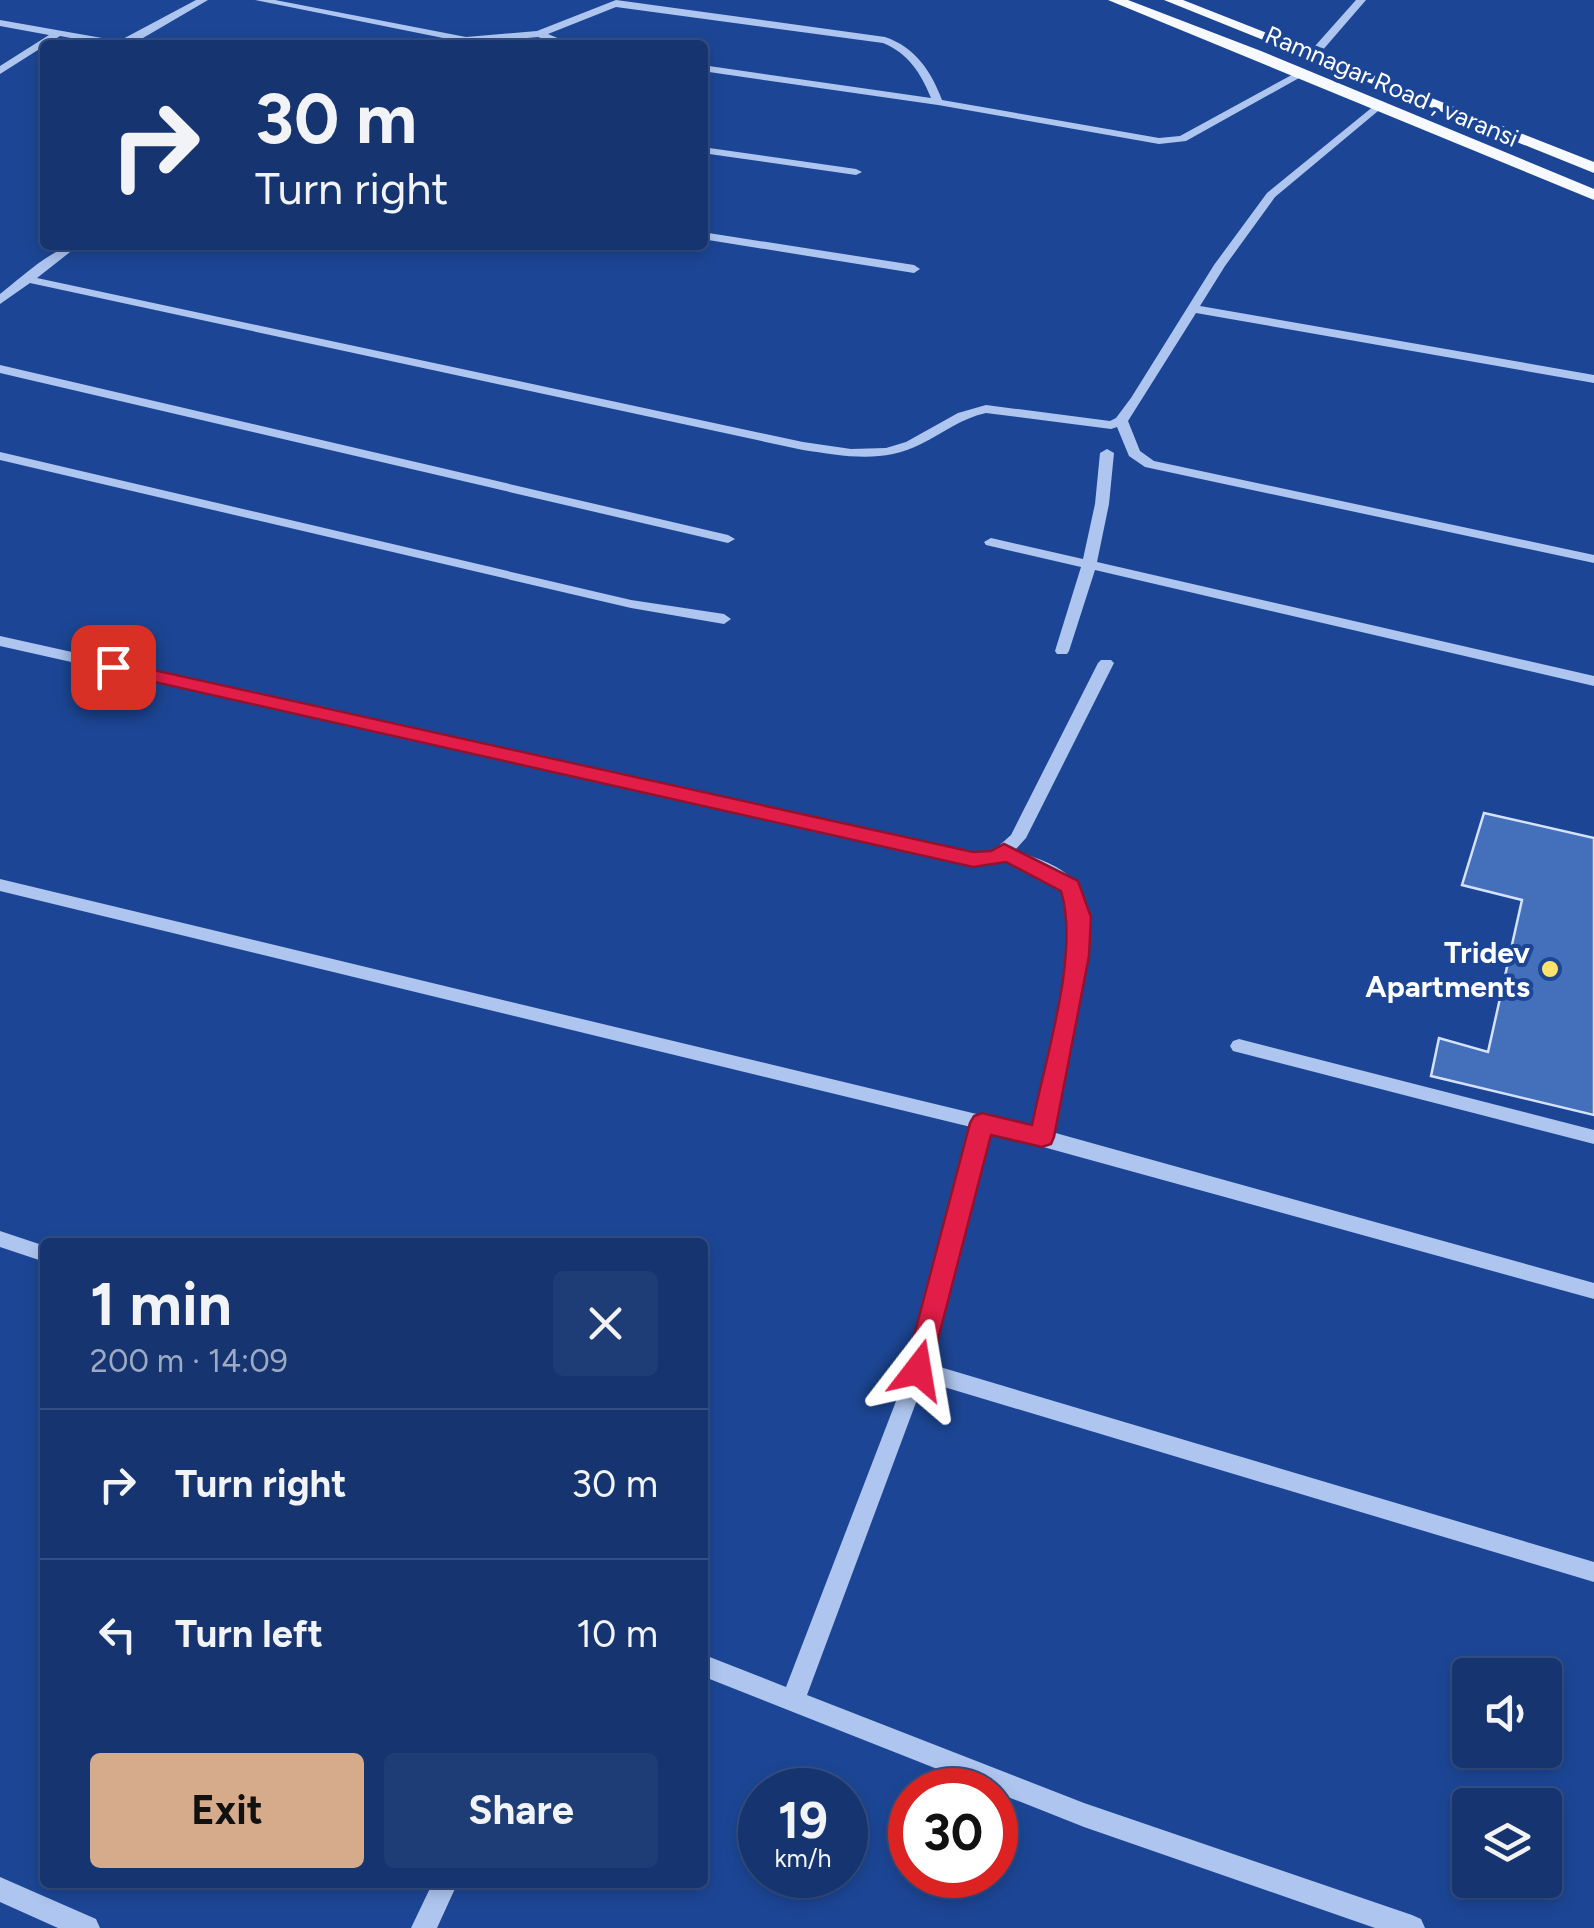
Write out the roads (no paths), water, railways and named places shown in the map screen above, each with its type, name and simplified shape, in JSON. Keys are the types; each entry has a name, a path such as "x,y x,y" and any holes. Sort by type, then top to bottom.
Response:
{"main road":[{"name":"Ramnagar Road , varansi","path":"1115,0 1380,104 1594,195"},
{"path":"1171,0 1594,168"}],"street":[{"path":"131,40 203,0"},
{"path":"260,0 452,40"},
{"path":"1311,57 1361,0"},
{"path":"481,40 539,34 621,2 885,40 908,52 930,81 938,102"},
{"path":"0,22 103,40"},
{"path":"48,40 60,32"},
{"path":"539,34 555,40"},
{"path":"0,71 40,45"},
{"path":"708,69 1170,141 1182,139 1303,73"},
{"path":"27,280 819,448 870,454 900,449 966,412 986,409 1097,426 1122,421 1220,264 1272,194 1380,104"},
{"path":"708,151 856,172"},
{"path":"708,236 914,268"},
{"path":"0,300 66,250"},
{"path":"1194,309 1594,379"},
{"path":"0,369 728,539"},
{"path":"1122,421 1134,453 1150,464 1594,559"},
{"path":"1062,651 1091,566 1105,502 1107,453"},
{"path":"0,456 630,604 724,619"},
{"path":"991,542 1594,681"},
{"path":"0,642 973,859 996,858 1018,838 1106,663"},
{"path":"1004,852 1070,886 1078,900 1078,956 1042,1137"},
{"path":"0,885 1042,1137 1594,1291"},
{"path":"1239,1046 1594,1137"},
{"path":"792,1702 918,1370 982,1123"},
{"path":"0,1239 40,1252"},
{"path":"918,1370 1594,1572"},
{"path":"708,1667 1084,1815 1412,1928"},
{"path":"424,1928 443,1888"},
{"path":"1,1891 87,1928"}],"place":[{"name":"Tridev Apartments","path":"1550,969"}]}
